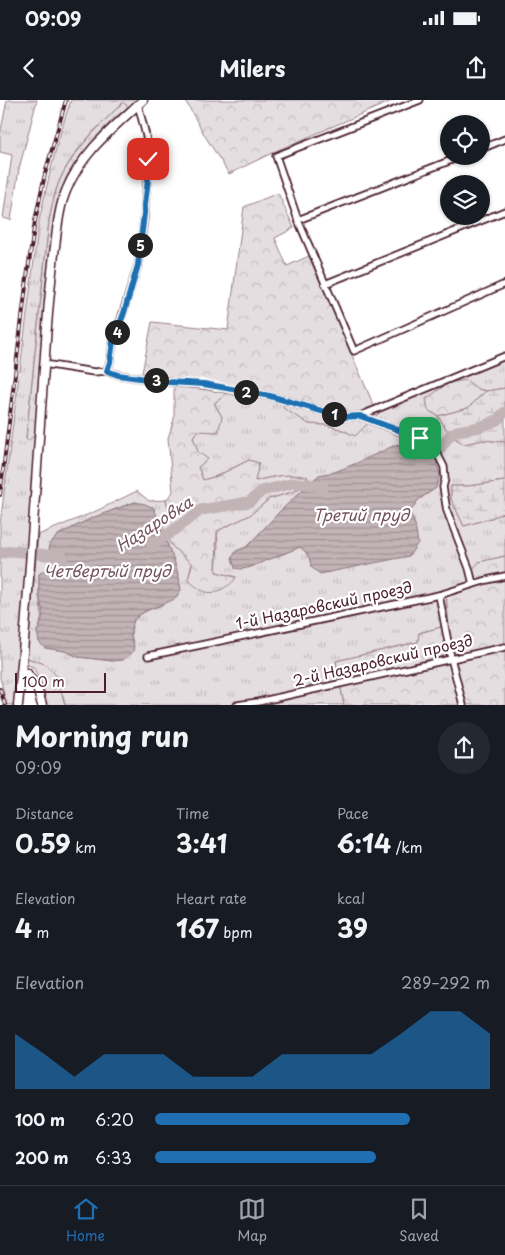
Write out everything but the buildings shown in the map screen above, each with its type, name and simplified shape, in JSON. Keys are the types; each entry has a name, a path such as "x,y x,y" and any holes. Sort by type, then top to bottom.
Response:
{"street":[{"path":"420,100 276,156 298,220 354,351 505,284"},
{"path":"18,705 34,523 44,364 58,223 65,193 72,176 93,148 141,102"},
{"path":"107,371 113,342 124,313 139,258 148,179 146,136 141,102"},
{"path":"490,146 505,140"},
{"path":"298,220 440,165"},
{"path":"325,284 505,211"},
{"path":"44,364 94,372 107,371 118,375 168,382 204,384 270,396 342,417 360,416 505,356"},
{"path":"360,416 420,438 431,445 436,451 444,467 445,479 443,487 447,511 469,568 473,584"},
{"name":"1-й Назаровский проезд","path":"148,656 440,594 505,576"},
{"path":"440,594 451,658 463,705"},
{"name":"2-й Назаровский проезд","path":"237,705 258,702 505,647"},
{"path":"21,672 27,672 37,688 42,705"}],"green space":[{"path":"7,100 37,100 19,169 11,220 3,218 12,155 0,152 0,135"},
{"path":"71,100 135,100 128,107 122,103 93,132 75,154 61,177 52,205 26,438 36,434 15,705 7,705 0,678 0,524 39,221 49,175"},
{"path":"185,100 394,100 276,151 229,174"},
{"path":"123,102 128,107 111,121 79,158 68,174 61,191 54,222 48,271 36,434 28,441 26,439 49,221 55,195 60,179 75,155"},
{"path":"278,193 294,228 275,238 287,266 309,256 374,406 381,411 355,436 326,425 309,424 283,408 284,397 270,392 229,385 223,397 214,403 222,417 218,432 197,431 193,437 198,452 208,459 198,467 203,480 217,476 249,460 259,463 255,481 294,475 308,477 298,490 269,499 250,515 217,531 216,572 236,577 218,591 205,592 188,580 192,564 172,545 166,536 162,522 169,511 166,500 173,492 168,438 174,419 174,379 142,373 152,322 228,330 244,207"},
{"path":"505,360 505,388 486,391 478,389 428,410 438,416 450,435 464,444 483,440 505,442 505,481 468,486 451,486 451,499 464,526 505,512 505,556 479,562 476,580 446,595 449,625 419,633 418,642 336,661 344,705 65,705 63,696 45,664 27,658 38,535 94,512 137,491 149,501 166,500 169,511 162,522 173,547 192,564 188,580 236,577 216,572 217,531 250,515 269,499 298,490 308,478 288,475 255,481 258,463 249,460 217,476 203,480 198,467 198,453 193,437 197,431 222,417 214,403 223,397 229,385 270,392 284,397 309,424 326,425 355,435 381,411","holes":["357,463 436,488 418,500 410,512 415,525 409,556 312,567 308,556 300,547 248,568 236,551 246,547 319,475 335,472","135,502 154,508 174,560 162,605 136,618 131,629 134,646 113,661 78,657 65,651 45,648 37,632 41,618 39,574 52,564 58,535 92,518"]},
{"path":"466,380 478,389 486,391 468,408 438,416 428,410 426,399 448,383"},
{"path":"505,388 505,442 483,440 464,444 450,435 438,416 468,408 486,391"},
{"path":"505,481 505,512 464,526 451,499 451,486 468,486"},
{"path":"505,556 505,705 344,705 336,661 418,642 419,633 449,625 446,595 476,580 473,569 479,562"},
{"path":"27,658 45,664 57,676 65,705 47,705 43,686 33,667 25,664"}],"water":[{"name":"Третий пруд","path":"413,441 426,445 434,457 440,474 436,488 418,500 410,512 415,525 418,543 409,556 320,574 311,567 308,556 300,547 248,568 235,568 232,558 236,551 247,547 280,511 319,475 335,472 395,445"},
{"name":"Четвертый пруд","path":"135,502 154,508 174,560 181,590 175,599 145,611 134,619 130,635 134,646 133,652 123,660 113,661 78,657 65,651 45,648 39,642 37,632 43,613 39,595 39,574 52,564 48,556 50,543 58,535 92,518"}],"waterway":[{"name":"Назаровка","path":"421,464 434,457 450,435 457,431 481,427 497,420 505,412"},
{"name":"Назаровка","path":"152,546 201,510 249,502 262,491 294,483 323,487"},
{"name":"Назаровка","path":"0,553 13,551 63,557"}],"railway":[{"path":"0,495 35,221 45,174 66,100"},
{"path":"0,689 5,705"}],"route":[{"path":"148,159 148,179 138,265 124,313 113,342 107,371 118,375 168,382 204,384 270,396 342,417 360,416 420,438"}]}
